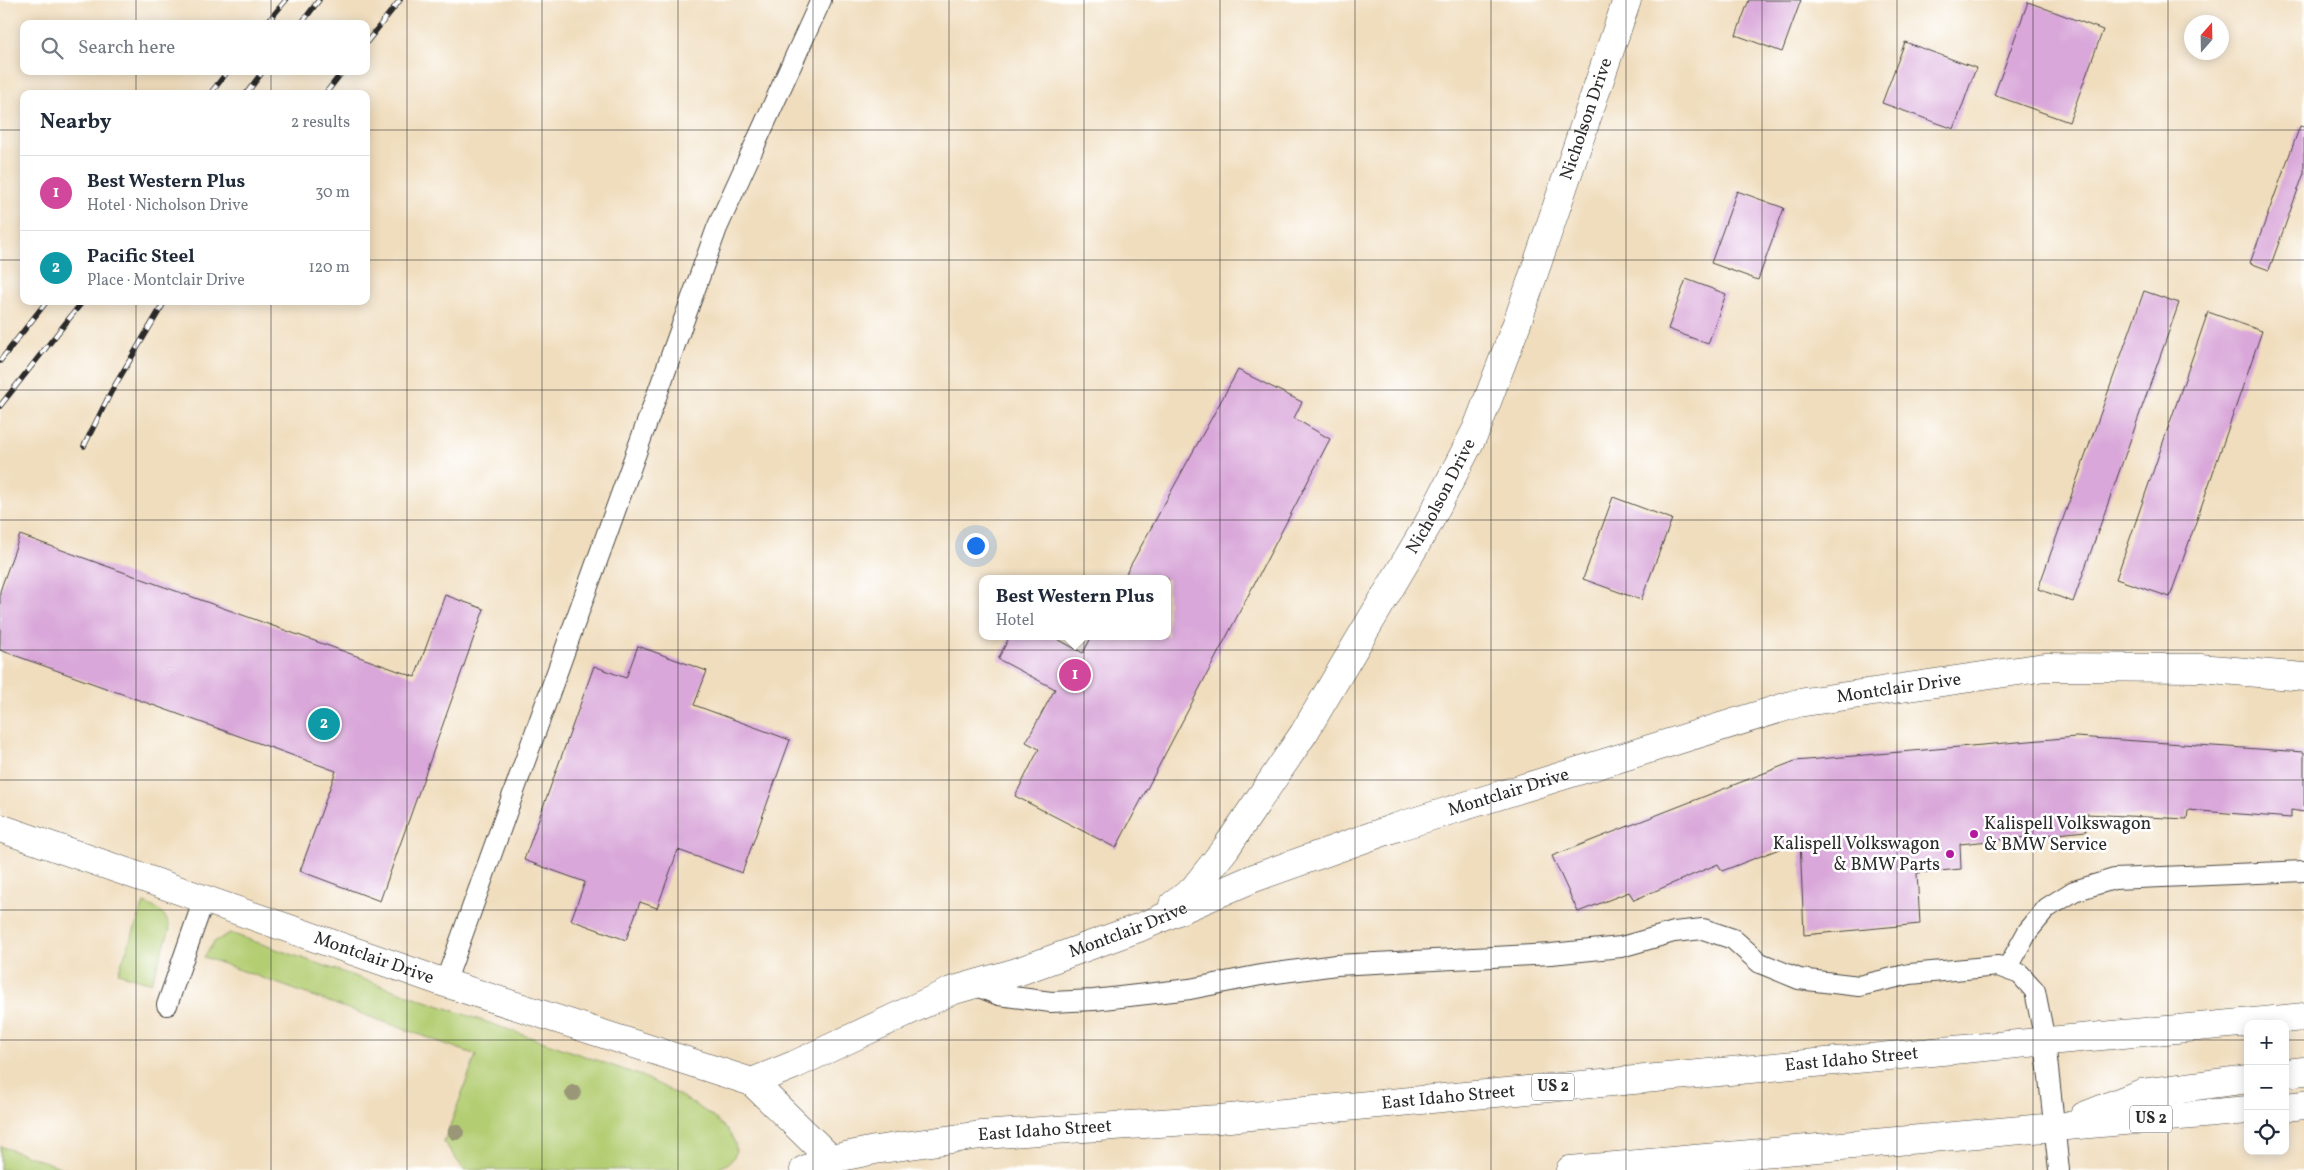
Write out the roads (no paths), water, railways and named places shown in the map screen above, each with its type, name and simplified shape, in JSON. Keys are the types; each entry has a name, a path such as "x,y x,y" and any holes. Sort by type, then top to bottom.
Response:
{"main road":[{"name":"Nicholson Drive","path":"1141,927 1193,890 1226,848 1304,733 1428,524 1477,428 1510,341 1627,0"},
{"name":"Montclair Drive","path":"752,1082 794,1065 951,991 1018,972 1141,927 1254,878 1397,827 1798,703 2045,667 2200,668 2304,677"},
{"name":"Montclair Drive","path":"0,828 446,983 752,1082 831,1159"},
{"name":"East Idaho Street","path":"804,1170 831,1159 874,1150 981,1136 1219,1119 2304,1017"},
{"path":"2289,1073 2304,1071"},
{"path":"2054,1128 2142,1093 2244,1079"},
{"path":"2289,1107 2304,1105"},
{"name":"US 2","path":"1570,1170 2244,1110"}],"lane":[{"path":"446,983 717,228 821,0"},
{"path":"2006,970 2028,931 2047,908 2074,891 2114,879 2304,871"},
{"path":"168,1005 204,899"},
{"path":"972,984 999,995 1051,1002 1094,1000 1190,989 1261,975 1336,966 1551,954 1621,947 1674,932 1703,929 1733,939 1760,963 1799,979 1859,986 1910,974 1956,968 1998,966 2020,974 2035,991 2046,1042 2059,1170"}],"railway":[{"path":"269,20 286,0"},
{"path":"304,20 319,0"},
{"path":"370,38 400,0"},
{"path":"213,90 225,75"},
{"path":"249,90 260,75"},
{"path":"328,90 340,75"},
{"path":"0,361 44,305"},
{"path":"0,406 80,305"},
{"path":"84,446 111,392 163,305"}],"place":[{"name":"Best Western Plus","path":"1075,675"},
{"name":"Pacific Steel","path":"324,724"},
{"name":"Kalispell Volkswagon & BMW Service","path":"1974,834"},
{"name":"Kalispell Volkswagon & BMW Parts","path":"1950,854"}]}
